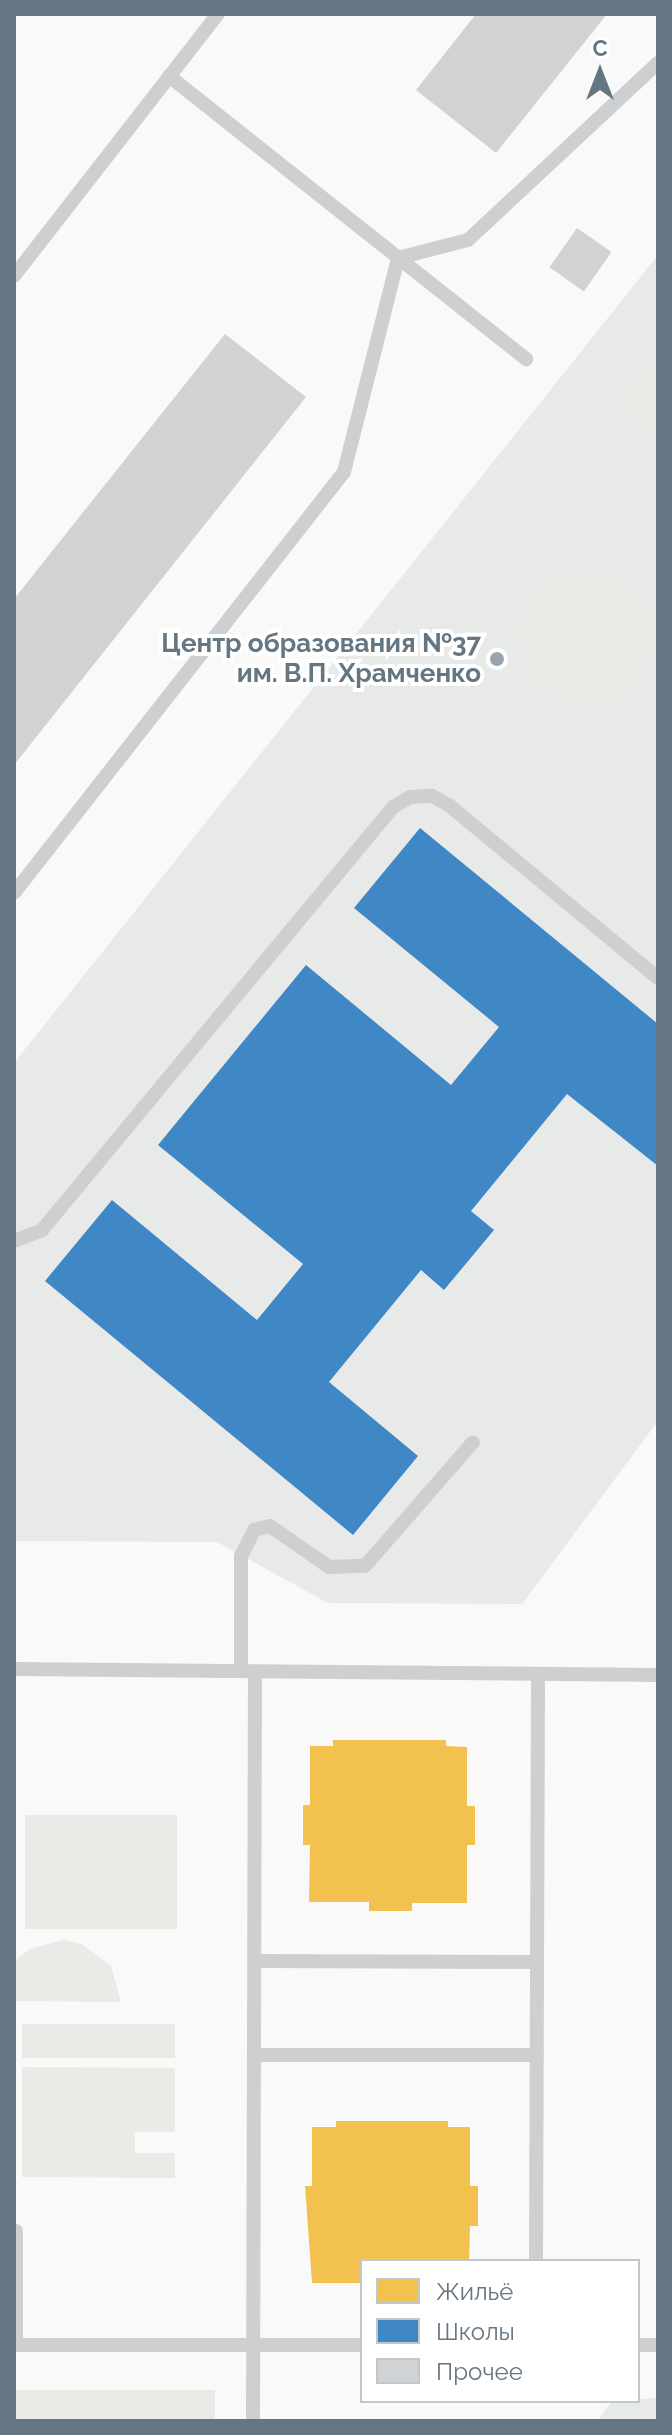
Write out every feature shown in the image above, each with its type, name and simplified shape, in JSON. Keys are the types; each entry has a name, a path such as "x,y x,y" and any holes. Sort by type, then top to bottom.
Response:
{"lane":[{"path":"14,276 218,14"},
{"path":"398,258 468,240 658,63"},
{"path":"169,76 526,359"},
{"path":"14,893 344,472 398,258"},
{"path":"14,1241 42,1230 393,807 410,797 432,796 450,806 658,978"},
{"path":"253,2421 254,1961 248,1671 241,1556 254,1530 270,1526 329,1567 365,1566 473,1442"},
{"path":"14,1669 658,1675"},
{"path":"536,2259 538,1674"},
{"path":"254,1961 537,1962"},
{"path":"254,2055 537,2055"},
{"path":"16,2231 15,2345 360,2345"}],"shaded area":[{"name":"Центр образования №37 им. В.П. Храмченко","path":"658,255 658,1421 522,1604 328,1603 217,1542 14,1541 14,1063"},
{"path":"658,354 658,435 618,402"},
{"path":"585,569 611,575 633,589 647,611 653,637 647,663 633,685 611,699 585,705 559,699 537,685 523,663 517,637 523,611 537,589 559,575"},
{"path":"25,1815 177,1815 177,1929 25,1929"},
{"path":"64,1940 82,1944 111,1966 121,2002 14,2001 14,1963 32,1948"},
{"path":"22,2024 175,2024 175,2058 22,2058"},
{"path":"22,2067 175,2068 175,2132 135,2132 135,2153 175,2153 175,2178 22,2177"},
{"path":"14,2390 215,2390 215,2421 14,2421"},
{"path":"658,2398 658,2421 597,2421 610,2403 640,2403 640,2399"}],"building: Жильё":[{"path":"333,1740 446,1740 446,1746 467,1747 467,1806 475,1806 475,1845 467,1845 467,1903 412,1903 412,1911 369,1911 369,1902 309,1902 310,1845 303,1845 303,1805 310,1805 310,1746 333,1746"},
{"path":"336,2121 448,2121 448,2127 470,2127 470,2186 478,2186 478,2226 470,2226 469,2259 360,2259 360,2283 312,2283 305,2186 312,2186 312,2127 336,2127"}],"building: Школы":[{"path":"420,828 658,1024 658,1166 567,1094 471,1211 494,1230 444,1290 421,1270 329,1382 418,1456 353,1535 45,1281 112,1200 257,1320 303,1264 158,1145 306,965 451,1085 499,1027 354,908"}],"building: Прочее":[{"path":"476,14 607,14 496,153 416,90"},
{"path":"577,228 611,252 584,291 549,267"},
{"path":"225,334 306,397 14,765 14,599"}],"place":[{"name":"Центр образования №37 им. В.П. Храмченко","path":"497,659"}]}
